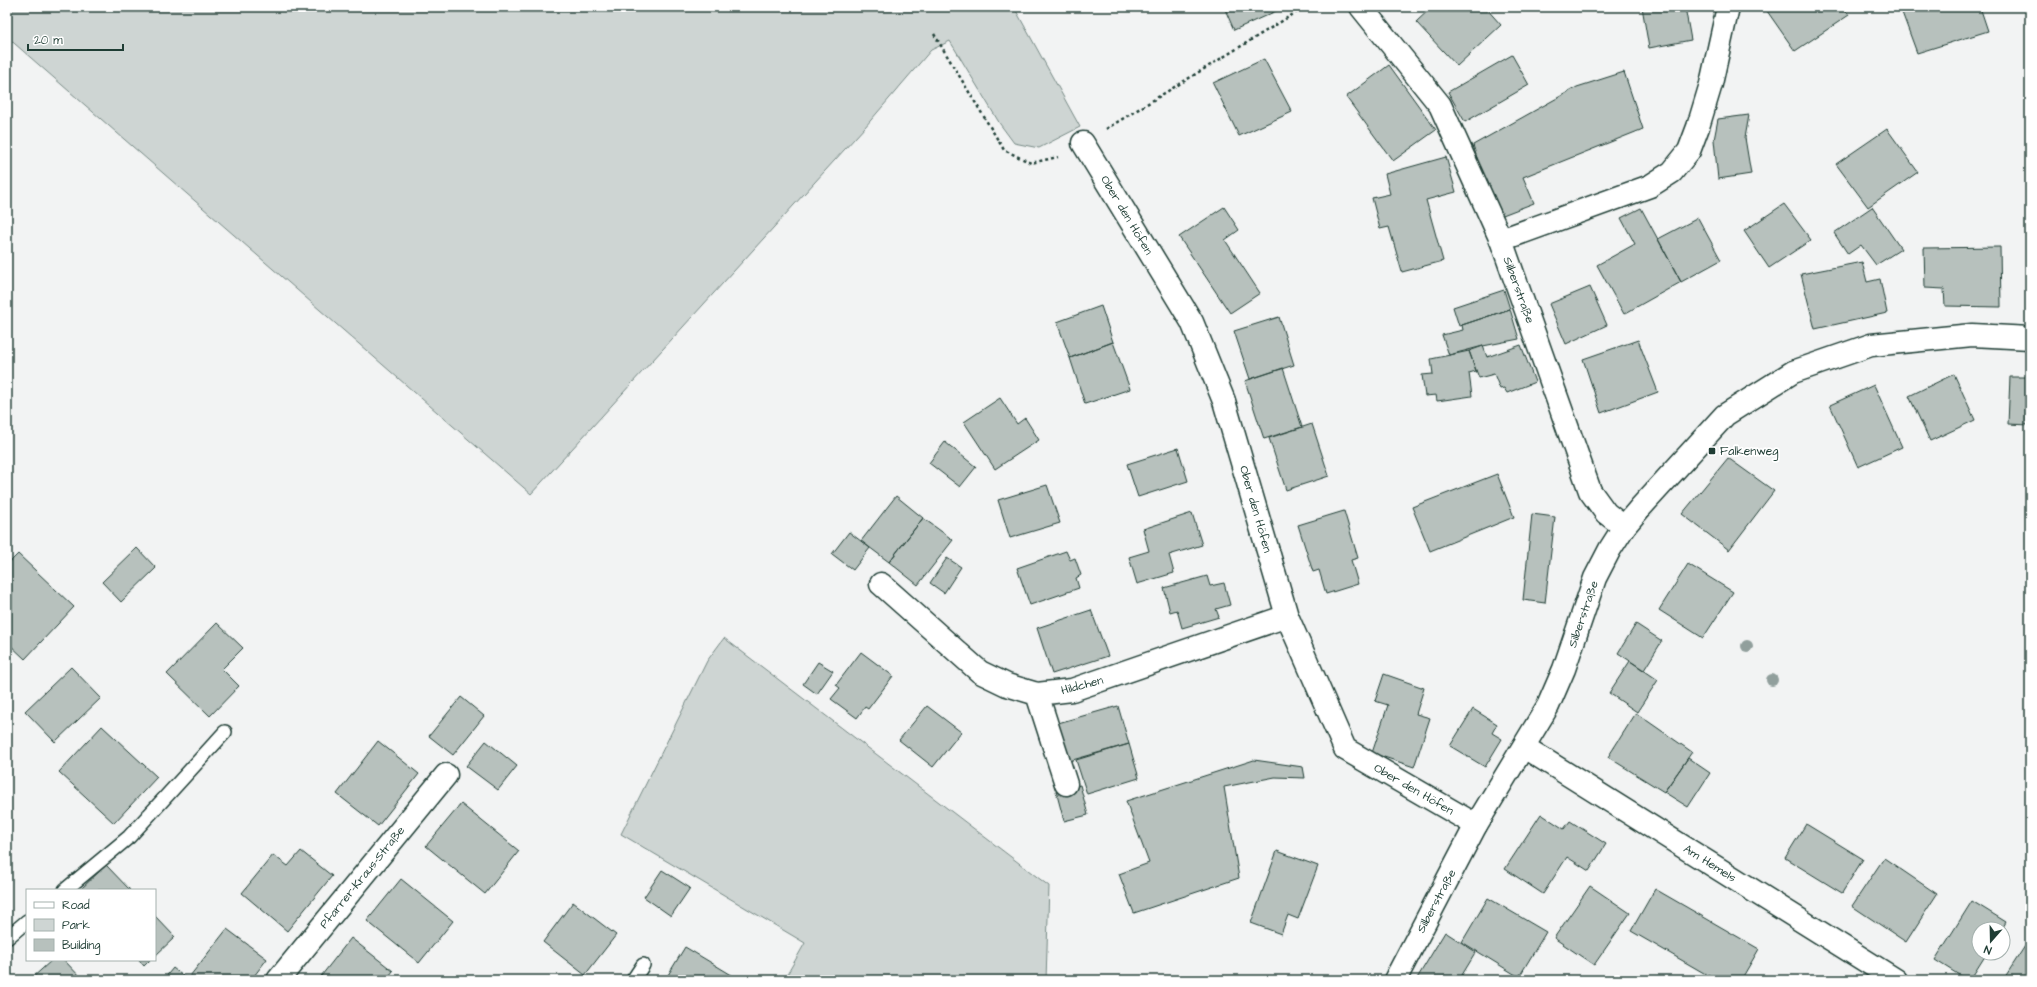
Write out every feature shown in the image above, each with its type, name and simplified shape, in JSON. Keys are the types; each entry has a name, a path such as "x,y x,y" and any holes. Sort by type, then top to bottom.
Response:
{"street":[{"name":"Silberstraße","path":"1362,7 1440,105 1501,240 1590,491 1606,513 1624,527 1610,549 1595,578 1564,669 1548,706 1476,826 1395,980"},
{"name":"Silberstraße","path":"1501,240 1650,186 1672,172 1689,151 1698,127 1711,84 1728,7"},
{"name":"Ober den Höfen","path":"1083,143 1192,322 1224,401 1287,616 1345,749 1476,826"},
{"path":"1624,527 1725,414 1793,372 1871,345 1972,335 2030,338"},
{"name":"Hildchen","path":"881,584 980,672 1007,685 1037,694 1072,690 1287,616"},
{"path":"1037,694 1066,784"},
{"name":"Am Hemels","path":"1524,747 1896,980"},
{"name":"Pfarrer-Kraus-Straße","path":"278,980 446,775"}],"lane":[{"path":"66,889 129,837 225,732"},
{"path":"7,938 26,922"},
{"path":"633,980 643,965"}],"path":[{"path":"934,34 1004,150 1031,163 1059,156 1083,143 1305,7"}],"green space":[{"path":"7,7 1014,7 1080,127 1039,148 1014,143 1000,124 950,41 931,50 865,127 531,494 7,37"},
{"path":"724,638 1049,886 1046,980 784,980 805,943 621,834 707,661"}],"building":[{"path":"1224,7 1285,7 1234,30"},
{"path":"1432,7 1485,7 1501,25 1457,66 1416,22"},
{"path":"1642,7 1685,7 1691,40 1649,48"},
{"path":"1774,7 1843,7 1849,15 1795,51 1767,11"},
{"path":"1900,7 1980,7 1988,31 1917,53"},
{"path":"1512,55 1529,85 1465,122 1448,92"},
{"path":"1264,59 1292,112 1239,136 1213,83"},
{"path":"1389,65 1436,130 1393,161 1346,97"},
{"path":"1624,72 1643,129 1523,177 1534,203 1495,218 1473,145 1577,87"},
{"path":"1749,115 1745,138 1751,174 1718,179 1714,140 1718,119"},
{"path":"1887,129 1918,172 1868,207 1836,164"},
{"path":"1446,157 1456,192 1426,200 1443,261 1402,272 1389,227 1380,229 1372,198 1390,194 1385,174"},
{"path":"1784,204 1811,240 1769,268 1744,231"},
{"path":"1224,207 1239,230 1225,240 1260,293 1230,313 1179,237"},
{"path":"1872,207 1901,249 1876,265 1861,245 1848,254 1834,233"},
{"path":"1641,208 1681,282 1624,314 1597,265 1635,244 1621,218"},
{"path":"1698,218 1721,260 1681,282 1658,239"},
{"path":"2000,247 2001,307 1945,306 1944,289 1925,288 1924,248"},
{"path":"1862,262 1867,282 1880,279 1887,313 1815,329 1801,274"},
{"path":"1590,287 1607,325 1566,344 1549,304"},
{"path":"1504,290 1510,309 1459,326 1453,307"},
{"path":"1101,306 1113,342 1070,358 1057,322"},
{"path":"1510,309 1519,339 1449,355 1442,335 1463,330 1462,325"},
{"path":"1279,317 1294,365 1250,379 1234,331"},
{"path":"1638,340 1658,392 1601,413 1583,359"},
{"path":"1113,342 1130,389 1085,404 1070,358"},
{"path":"1521,345 1535,382 1507,393 1504,388 1500,389 1494,374 1479,378 1469,351 1483,346 1487,357"},
{"path":"1469,351 1476,371 1469,373 1472,396 1437,401 1436,395 1425,396 1422,375 1433,374 1431,359"},
{"path":"1283,368 1302,427 1264,439 1245,381"},
{"path":"1954,374 1975,420 1930,441 1909,396"},
{"path":"2010,377 2030,377 2030,425 2008,424"},
{"path":"1874,385 1902,447 1858,467 1830,405"},
{"path":"1000,398 1017,424 1025,418 1039,440 995,469 964,422"},
{"path":"1312,424 1329,476 1286,490 1269,438"},
{"path":"945,442 976,467 960,487 929,463"},
{"path":"1178,448 1188,481 1138,497 1127,464"},
{"path":"1728,458 1774,491 1729,550 1682,514"},
{"path":"1497,474 1514,517 1430,551 1412,507"},
{"path":"1047,485 1060,523 1010,538 998,500"},
{"path":"896,496 923,518 889,562 861,541"},
{"path":"1344,511 1358,558 1351,560 1358,584 1326,594 1319,570 1313,572 1298,525"},
{"path":"1192,513 1202,545 1169,555 1174,573 1137,584 1129,557 1149,551 1143,529"},
{"path":"1532,514 1555,517 1545,603 1523,600"},
{"path":"923,518 953,540 918,585 889,562"},
{"path":"849,532 870,548 853,570 832,554"},
{"path":"137,548 156,568 121,602 102,582"},
{"path":"1066,551 1070,560 1075,558 1081,575 1076,578 1079,588 1030,605 1017,568"},
{"path":"18,554 74,607 25,659 7,642 7,565"},
{"path":"947,558 961,567 944,593 930,583"},
{"path":"1688,564 1733,592 1703,638 1659,610"},
{"path":"1207,576 1210,586 1224,583 1230,605 1216,609 1219,617 1182,628 1177,610 1170,612 1164,588"},
{"path":"1091,610 1108,656 1052,674 1037,628"},
{"path":"217,623 243,648 222,669 239,686 210,716 167,674"},
{"path":"1636,624 1662,641 1644,670 1618,653"},
{"path":"861,652 893,676 868,709 865,707 857,718 831,699 840,688 836,685"},
{"path":"1630,661 1658,680 1637,712 1609,693"},
{"path":"818,662 833,671 817,694 803,684"},
{"path":"71,667 101,698 55,742 25,711"},
{"path":"1384,674 1424,688 1416,714 1430,718 1414,767 1372,753 1388,705 1375,701"},
{"path":"461,697 484,716 453,755 429,736"},
{"path":"927,706 961,732 933,767 899,740"},
{"path":"1118,706 1129,744 1069,761 1058,723"},
{"path":"1473,709 1497,724 1492,733 1502,739 1485,767 1450,746"},
{"path":"1636,713 1692,752 1664,792 1608,757"},
{"path":"102,726 157,777 114,823 59,772"},
{"path":"378,741 419,774 378,826 337,794"},
{"path":"486,741 517,766 498,790 466,766"},
{"path":"1129,744 1139,778 1087,794 1076,760"},
{"path":"1688,758 1710,773 1688,807 1664,792"},
{"path":"1254,760 1303,767 1305,778 1275,777 1224,787 1239,878 1134,913 1119,874 1149,863 1126,801"},
{"path":"1080,785 1088,815 1064,821 1056,791"},
{"path":"461,804 519,851 485,894 426,846"},
{"path":"1541,814 1564,829 1570,821 1606,844 1589,871 1567,857 1543,894 1505,869"},
{"path":"1806,824 1863,859 1842,893 1785,858"},
{"path":"301,851 332,876 287,931 242,893 273,855 288,866"},
{"path":"1277,851 1318,866 1298,919 1288,915 1281,934 1251,923"},
{"path":"1884,858 1937,894 1906,942 1852,906"},
{"path":"106,865 129,889 81,889"},
{"path":"662,870 690,888 671,916 644,897"},
{"path":"401,879 453,921 419,963 367,921"},
{"path":"1590,886 1630,913 1594,965 1554,938"},
{"path":"1655,889 1759,949 1741,980 1716,980 1631,931"},
{"path":"1488,898 1546,932 1519,977 1462,942"},
{"path":"1972,901 2004,921 1971,921 1971,961 1982,961 1970,980 1967,980 1935,960"},
{"path":"573,902 616,935 585,975 543,942"},
{"path":"156,917 175,937 156,955"},
{"path":"227,929 267,959 251,980 196,980 190,976"},
{"path":"1445,932 1476,952 1459,980 1416,980"},
{"path":"351,938 393,971 386,980 318,980"},
{"path":"2025,946 2030,949 2030,980 2003,980"},
{"path":"685,947 740,980 665,980"},
{"path":"51,961 65,961 83,980 33,980 31,979"},
{"path":"140,961 149,961 144,966"},
{"path":"173,968 188,980 163,980"}],"place":[{"name":"Falkenweg","path":"1712,451"}]}
